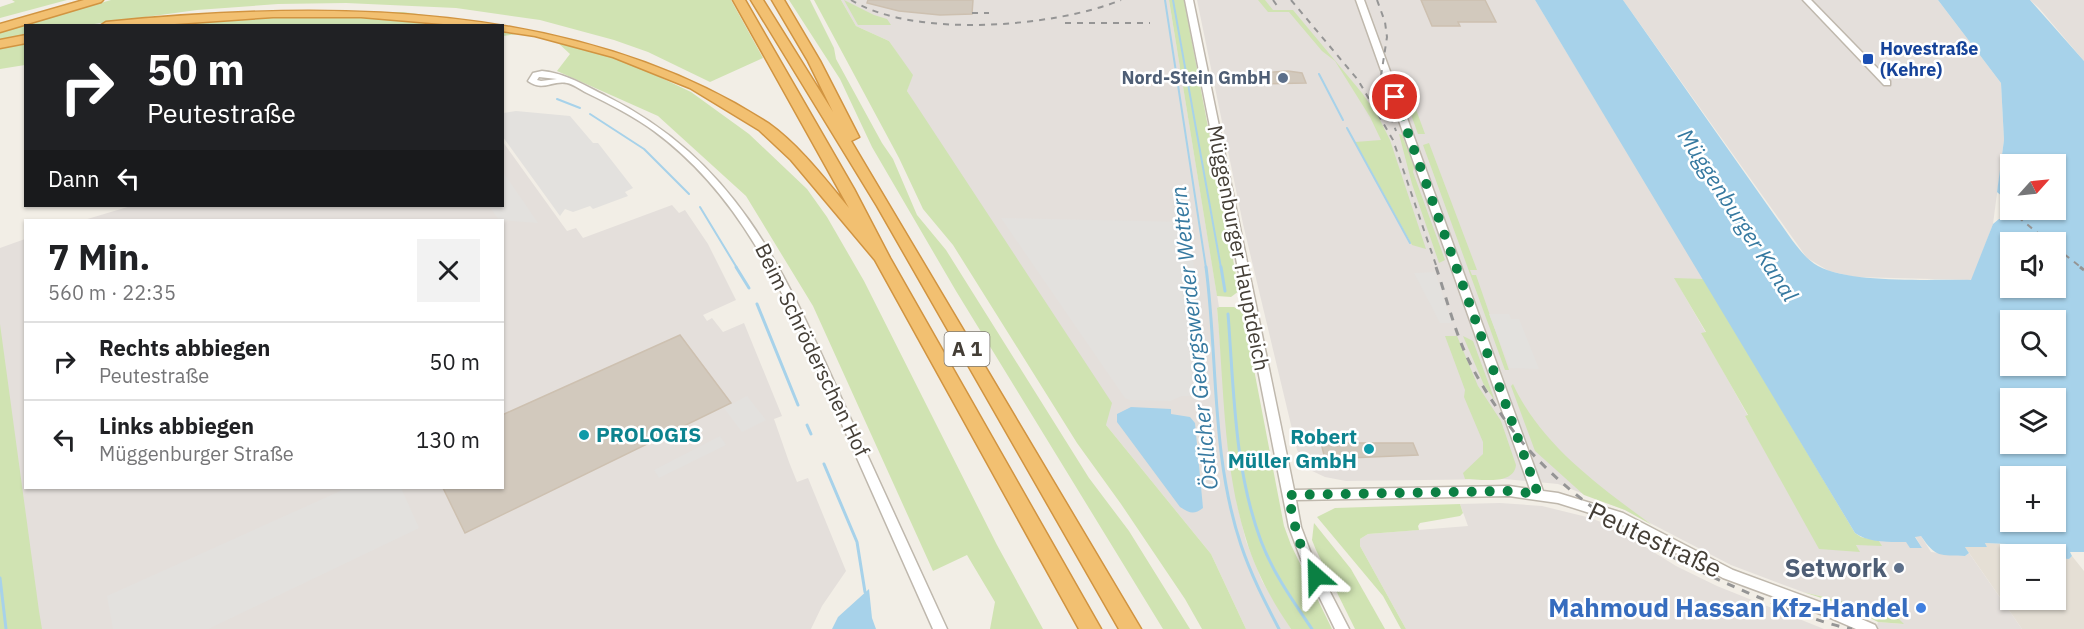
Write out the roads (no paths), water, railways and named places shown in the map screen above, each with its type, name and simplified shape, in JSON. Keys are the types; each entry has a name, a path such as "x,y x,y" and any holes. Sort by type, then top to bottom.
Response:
{"highway":[{"path":"0,23 79,0"},
{"path":"0,28 97,0"},
{"path":"739,0 847,189 882,258"},
{"name":"A 1","path":"757,0 884,206 1130,629"},
{"path":"778,0 837,105 884,206"},
{"name":"A 1","path":"121,24 209,12 280,7 409,8 490,16 578,34 639,54 674,70 726,100 754,120 820,184 882,258 1090,629"},
{"path":"0,44 24,39"}],"street":[{"name":"Müggenburger Hauptdeich","path":"1189,0 1298,539 1342,629"},
{"path":"1360,0 1538,494"},
{"path":"1807,0 1887,83"},
{"name":"Beim Schröderschen Hof","path":"565,80 608,99 655,128 696,163 742,214 776,268 789,295 940,629"},
{"name":"Peutestraße","path":"1288,495 1499,491 1538,494 1579,503 1619,517 1728,574 1870,629"}],"water":[{"name":"Müggenburger Kanal","path":"1535,0 1623,0 1792,240 1810,261 1818,266 1850,276 1914,280 1971,280 1993,224 1999,219 2066,220 2066,154 2002,154 2004,140 2001,83 1938,0 2030,0 2084,61 2084,552 2070,552 2072,556 2066,559 2066,544 1985,543 1987,547 1965,547 1969,553 1965,556 1950,556 1935,552 1921,536 1915,537 1922,548 1910,548 1906,542 1887,542 1855,533"},
{"path":"2000,170 2000,195 1997,192"},
{"path":"1131,407 1171,409 1171,414 1190,417 1195,423 1203,508 1192,512 1180,507 1117,422 1117,414"},
{"path":"869,589 872,618 876,629 832,629 838,617"}],"waterway":[{"name":"Östlicher Georgswerder Wettern","path":"1165,0 1206,268"},
{"path":"1173,0 1221,268"},
{"path":"1319,74 1343,120"},
{"path":"557,99 580,108"},
{"path":"590,114 644,149 689,194"},
{"path":"1347,128 1410,243"},
{"path":"700,207 737,268"},
{"path":"736,267 749,288"},
{"name":"Östlicher Georgswerder Wettern","path":"1206,267 1220,442 1231,511 1249,567 1279,629"},
{"path":"1221,267 1225,291"},
{"path":"757,304 798,405"},
{"path":"1228,314 1240,458 1252,514 1271,564 1312,629"},
{"path":"807,425 811,434"},
{"path":"824,464 857,542 865,592"},
{"path":"0,578 6,629"}],"railway":[{"path":"851,0 878,12 910,20 985,25 1060,17 1121,0"},
{"path":"1273,0 1278,7"},
{"path":"1291,0 1358,80 1393,140 1437,268"},
{"path":"1377,0 1385,22 1387,37 1381,76 1382,92 1396,131"},
{"path":"972,13 989,13"},
{"path":"1065,23 1150,23"},
{"path":"2022,220 2036,232"},
{"path":"2066,256 2082,268"},
{"path":"1436,267 1454,324 1470,363 1497,408 1521,441 1549,471 1613,522 1684,563 1792,611 1852,629"},
{"path":"2080,267 2084,270"}],"place":[{"name":"Hovestraße (Kehre)","path":"1868,59"},
{"name":"Nord-Stein GmbH","path":"1283,78"},
{"name":"PROLOGIS","path":"584,435"},
{"name":"Robert Müller GmbH","path":"1369,449"},
{"name":"Setwork","path":"1899,568"},
{"name":"Mahmoud Hassan Kfz-Handel","path":"1921,608"}]}
